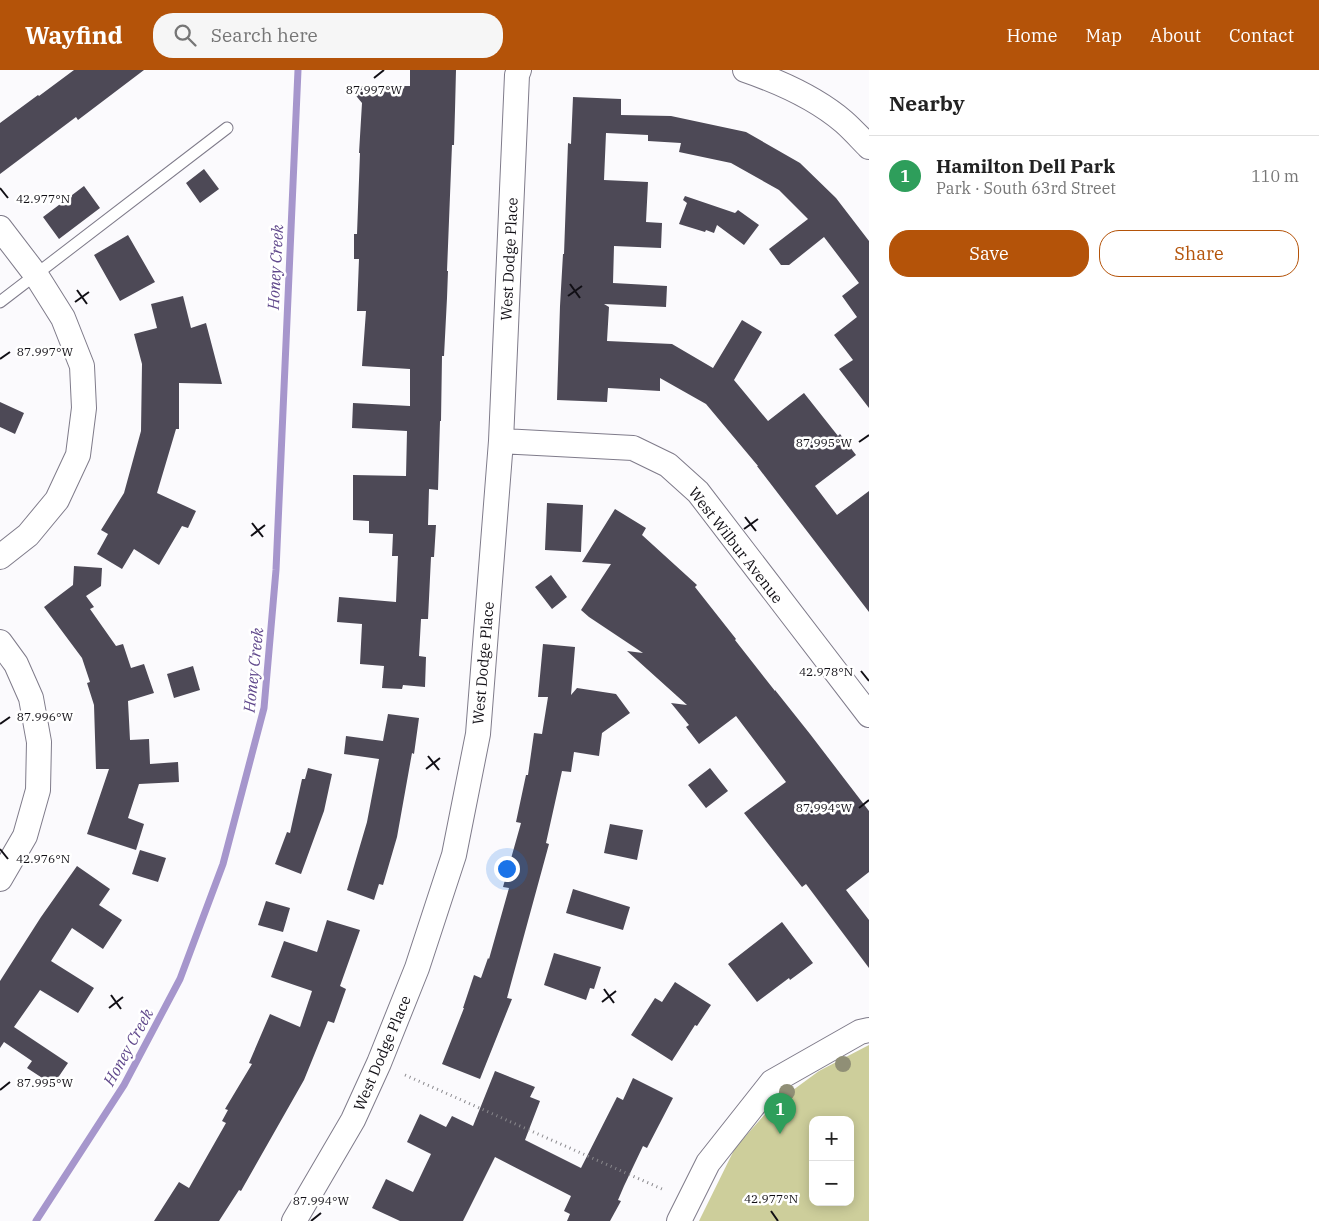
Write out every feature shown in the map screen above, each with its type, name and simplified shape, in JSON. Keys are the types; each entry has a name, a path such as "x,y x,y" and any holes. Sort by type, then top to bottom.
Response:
{"street":[{"name":"West Dodge Place","path":"294,1221 353,1120 379,1063 417,968 454,855 478,734 501,441 516,85 519,70"},
{"path":"745,70 773,80 811,99 844,122 869,147"},
{"path":"0,228 36,275 63,318 82,366 84,408 78,455 57,500 28,534 0,557"},
{"name":"West Wilbur Avenue","path":"501,441 634,448 668,465 698,492 869,715"},
{"path":"0,642 16,664 31,698 39,742 38,790 28,827 25,836 0,879"},
{"path":"678,1221 708,1163 772,1082 860,1032 869,1030"}],"lane":[{"path":"0,302 227,128"}],"path":[{"path":"405,1075 662,1189"}],"green space":[{"path":"869,1045 869,1221 699,1221 735,1148 774,1104 819,1071"}],"building":[{"path":"74,70 144,70 78,120 76,117 0,174 0,123"},
{"path":"410,70 456,70 447,298 444,356 442,356 438,490 429,489 428,525 436,525 434,557 431,557 428,619 421,619 419,656 426,657 425,687 403,685 402,689 382,688 384,666 360,664 362,624 337,622 339,597 396,602 398,556 392,556 393,534 369,533 369,521 353,520 353,475 406,476 407,431 352,428 353,403 410,406 410,369 362,366 366,311 357,311 359,259 354,259 354,234 357,234 362,103 348,86 410,86"},
{"path":"573,97 621,99 621,115 671,116 746,132 800,163 836,198 869,241 869,408 839,369 853,360 834,335 857,317 842,296 859,283 824,237 789,265 781,265 769,249 808,219 779,190 731,163 679,152 681,143 648,141 648,135 606,133 604,180 648,182 646,222 662,223 661,248 614,246 613,283 667,286 666,307 604,304 609,307 607,341 672,344 713,368 742,320 762,332 734,380 768,421 804,393 838,436 840,434 856,455 815,486 837,515 869,491 869,612 758,466 706,404 660,378 660,391 608,388 607,402 557,400 568,143 571,144"},
{"path":"204,169 219,189 200,203 186,183"},
{"path":"84,186 100,208 59,239 43,217"},
{"path":"685,196 735,213 738,210 759,225 744,245 717,225 714,233 679,224 687,203 683,200"},
{"path":"128,235 155,282 120,301 94,255"},
{"path":"183,296 191,328 206,323 222,384 179,383 179,429 176,429 157,493 196,511 188,528 182,526 159,565 134,549 122,569 97,554 108,534 101,530 124,493 141,431 142,364 134,334 157,328 151,304"},
{"path":"0,402 24,413 15,434 0,427"},
{"path":"547,503 583,505 581,552 545,550"},
{"path":"615,509 646,528 642,535 697,585 695,587 735,640 869,811 869,872 846,890 869,920 869,968 806,884 802,887 744,813 786,782 736,716 699,744 686,727 689,725 671,703 687,705 627,651 643,653 581,610 611,564 582,562"},
{"path":"74,566 102,568 101,586 86,596 94,607 90,609 116,646 123,644 131,668 144,664 154,693 128,701 130,740 149,739 150,764 178,762 179,782 139,784 128,818 144,824 136,850 87,834 109,769 96,769 94,705 87,683 90,682 82,658 44,607 73,585"},
{"path":"551,575 567,597 552,609 535,587"},
{"path":"543,644 575,647 571,695 577,688 616,694 630,713 602,733 599,756 574,752 571,772 562,771 546,843 549,844 507,998 512,999 480,1079 442,1064 464,1008 474,975 481,978 489,959 509,888 503,887 521,823 516,822 526,775 528,775 534,733 542,734 548,697 538,697"},
{"path":"193,666 200,690 174,698 167,674"},
{"path":"388,714 419,718 414,754 412,753 397,837 383,885 379,884 374,900 347,890 367,822 379,759 344,754 346,736 383,741"},
{"path":"308,768 332,774 324,811 301,874 275,864 287,832 290,833 302,779 305,779"},
{"path":"710,768 728,791 706,808 688,785"},
{"path":"610,824 643,830 637,860 604,853"},
{"path":"140,850 166,858 158,882 132,874"},
{"path":"77,866 110,889 99,905 122,920 103,949 72,928 51,961 94,988 78,1013 40,990 14,1027 68,1063 53,1085 27,1068 32,1061 4,1042 0,1048 0,981 41,917"},
{"path":"573,889 630,907 623,930 566,913"},
{"path":"266,901 290,908 283,932 258,925"},
{"path":"327,920 360,930 340,986 346,989 334,1023 328,1021 304,1080 241,1191 239,1190 219,1221 154,1221 179,1182 189,1188 226,1123 222,1121 228,1110 225,1109 252,1064 249,1063 270,1014 300,1027 312,991 271,977 284,941 317,952"},
{"path":"782,922 813,963 757,1002 728,964"},
{"path":"554,953 601,967 594,989 590,988 586,1000 544,985"},
{"path":"675,982 711,1005 697,1026 695,1025 672,1061 631,1035 655,998 662,1002"},
{"path":"495,1071 535,1087 530,1097 540,1101 525,1140 581,1168 617,1097 623,1100 633,1078 673,1098 647,1148 643,1146 618,1200 621,1201 610,1221 567,1221 570,1214 564,1211 571,1196 495,1157 463,1221 400,1221 372,1208 386,1179 413,1192 431,1154 407,1142 420,1114 446,1127 452,1116 473,1126"}],"waterway":[{"name":"Honey Creek","path":"36,1221 124,1085 180,979 223,864 264,708 276,570 298,70"}],"place":[{"name":"Hamilton Dell Park","path":"780,1134"}]}
